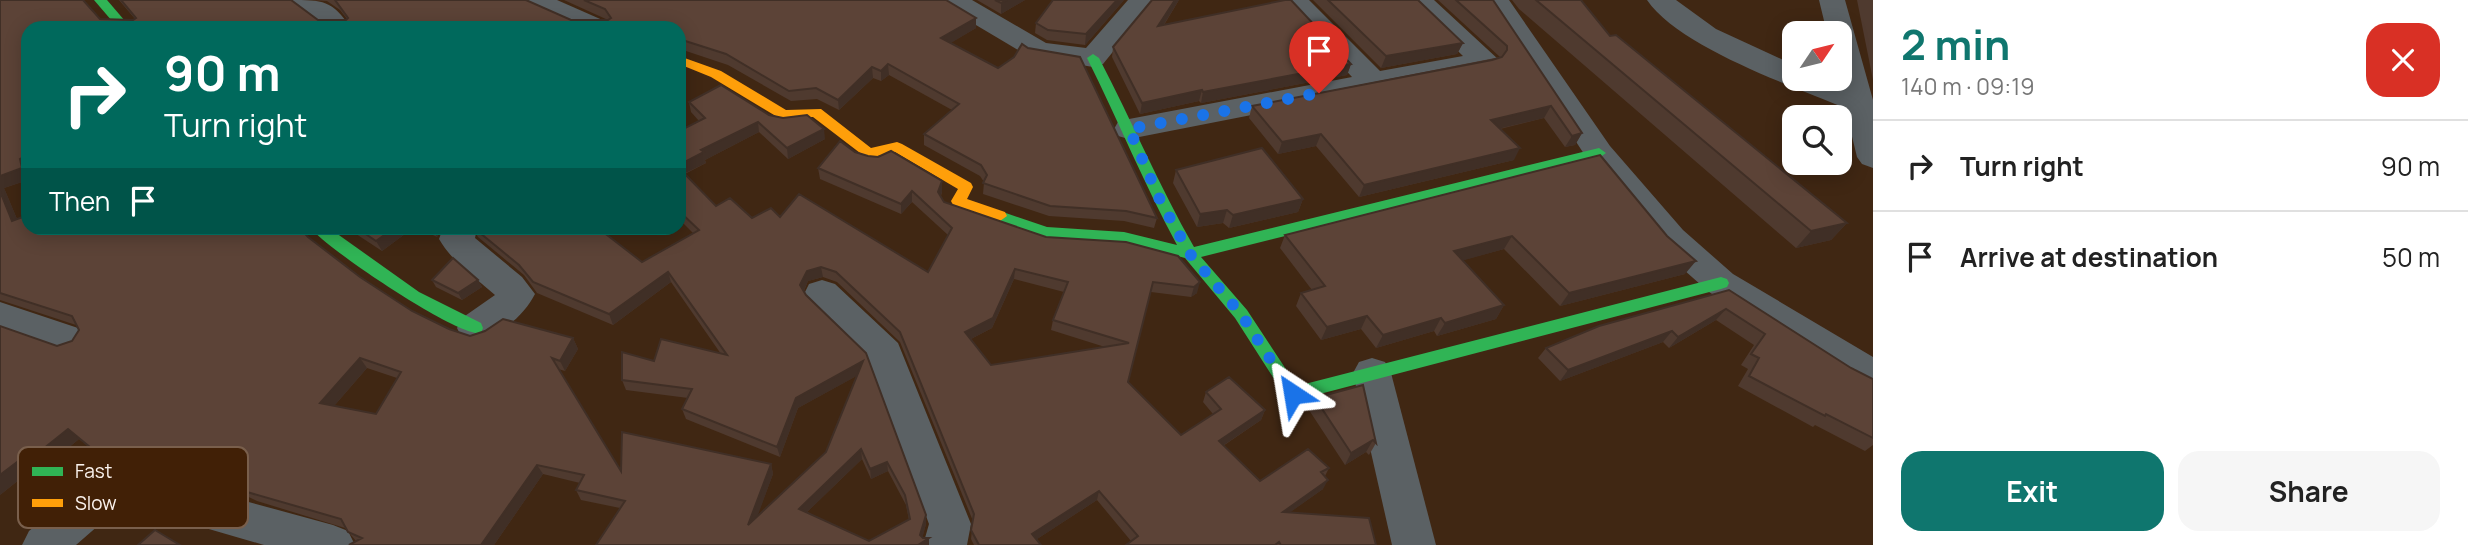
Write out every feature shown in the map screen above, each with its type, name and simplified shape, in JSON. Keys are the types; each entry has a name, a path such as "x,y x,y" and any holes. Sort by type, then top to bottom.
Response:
{"street":[{"path":"100,0 119,21"},
{"path":"303,0 329,15 333,21"},
{"path":"535,0 582,21"},
{"path":"953,0 1038,50 1093,58"},
{"path":"1093,58 1142,0"},
{"path":"1294,0 1374,82"},
{"path":"1129,129 1485,60 1418,0"},
{"path":"1496,0 1599,153 1671,239 1721,283 1873,376"},
{"path":"1660,0 1695,30 1731,49 1782,70"},
{"path":"1832,0 1873,157"},
{"path":"1093,58 1129,129 1161,202 1190,254 1241,314 1293,394 1721,283"},
{"path":"686,63 716,74 784,115 816,112 869,153 897,147 967,187 958,201 1046,232 1124,237 1190,254 1599,153"},
{"path":"1831,91 1858,102"},
{"path":"328,235 409,295 475,328 514,300 517,294 500,276 468,255 456,239 457,235"},
{"path":"822,294 885,354 950,524 944,545"},
{"path":"0,316 68,339"},
{"path":"1372,373 1413,545"},
{"path":"248,521 333,545"},
{"path":"44,545 64,528"}],"building":[{"path":"0,0 83,0 100,19 133,20 136,18 121,0 291,0 318,20 346,20 348,18 335,0 526,0 571,20 608,20 611,18 605,9 584,0 946,0 976,18 941,38 998,68 1014,57 1022,44 1028,48 1080,57 1157,218 1126,211 1050,206 983,183 987,175 981,165 924,134 959,104 888,64 881,71 872,67 838,100 816,88 789,91 726,54 686,41 686,21 21,21 21,168 0,176"},
{"path":"1053,0 1117,0 1086,34 1048,30 1036,23"},
{"path":"1152,0 1175,0 1158,26 1291,0 1351,64 1142,103 1113,47"},
{"path":"1328,0 1418,0 1463,43 1386,56"},
{"path":"1456,0 1493,0 1582,133 1572,136 1551,106 1491,120 1520,148 1364,185 1321,134 1282,142 1252,106 1502,57 1507,46"},
{"path":"1536,0 1581,0 1610,36 1616,35 1782,170 1782,175 1788,175 1847,223 1811,231"},
{"path":"721,85 769,115 783,118 807,115 824,129 787,148 758,122 701,150 704,152 686,161 686,128 705,118 689,102"},
{"path":"840,141 855,152 868,156 878,157 891,151 942,181 938,192 944,202 1046,237 1126,242 1178,256 1200,282 1194,287 1153,282 1128,382 1181,435 1221,409 1206,392 1229,377 1265,410 1219,441 1260,481 1308,449 1329,468 1321,472 1328,480 1283,512 1369,518 1376,545 1281,545 1279,542 1275,545 1126,545 1138,536 1099,491 1032,534 1041,545 979,545 971,530 974,514 900,332 836,272 821,267 807,271 800,285 806,295 866,353 926,515 920,535 929,538 918,545 596,545 625,501 576,490 584,475 537,465 481,545 349,545 362,538 348,532 341,519 248,492 248,447 90,447 68,429 46,447 18,447 18,461 0,475 0,326 57,346 72,341 79,330 72,316 0,293 0,191 12,221 21,218 21,235 306,235 360,277 412,311 449,329 470,336 485,331 503,319 573,338 560,361 552,358 621,471 622,432 771,464 748,525 826,452 863,361 796,398 777,447 682,409 692,389 622,380 622,352 654,361 661,339 727,355 668,272 609,314 533,282 519,265 483,235 607,235 642,262 699,230 686,218 686,175 716,206 730,198 752,218 771,208 780,217 799,194 928,272 952,228 912,191 901,204 818,168","holes":["1015,269 1068,282 1053,320 1129,343 991,365 965,332 993,318","360,358 401,372 376,414 320,403","861,449 870,469 887,462 905,495 910,519 869,541 799,509"]},
{"path":"1262,148 1303,199 1233,215 1227,210 1200,214 1176,170"},
{"path":"1600,155 1667,236 1696,261 1569,293 1512,236 1454,251 1504,305 1445,323 1441,318 1383,335 1367,316 1327,327 1301,293 1325,286 1285,235"},
{"path":"367,235 384,235 376,241"},
{"path":"453,258 478,280 458,293 432,280"},
{"path":"1729,290 1851,368 1873,379 1873,438 1749,376 1759,358 1751,354 1765,334 1726,309 1678,337 1672,331 1568,370 1546,348 1599,326"},
{"path":"1363,385 1376,443 1373,440 1351,453 1315,398"},
{"path":"155,530 180,545 138,545"}],"traffic: fast":[{"path":"100,0 119,21"},
{"path":"1093,58 1129,129 1161,202 1190,254 1241,314 1293,394 1721,283"},
{"path":"1000,216 1046,232 1124,237 1190,254 1599,153"},
{"path":"329,235 413,296 475,328"}],"traffic: slow":[{"path":"686,63 716,74 784,115 816,112 869,153 897,147 966,187 958,201 1000,216"}],"route":[{"path":"1293,394 1241,314 1190,254 1161,202 1129,129 1319,93"}]}
